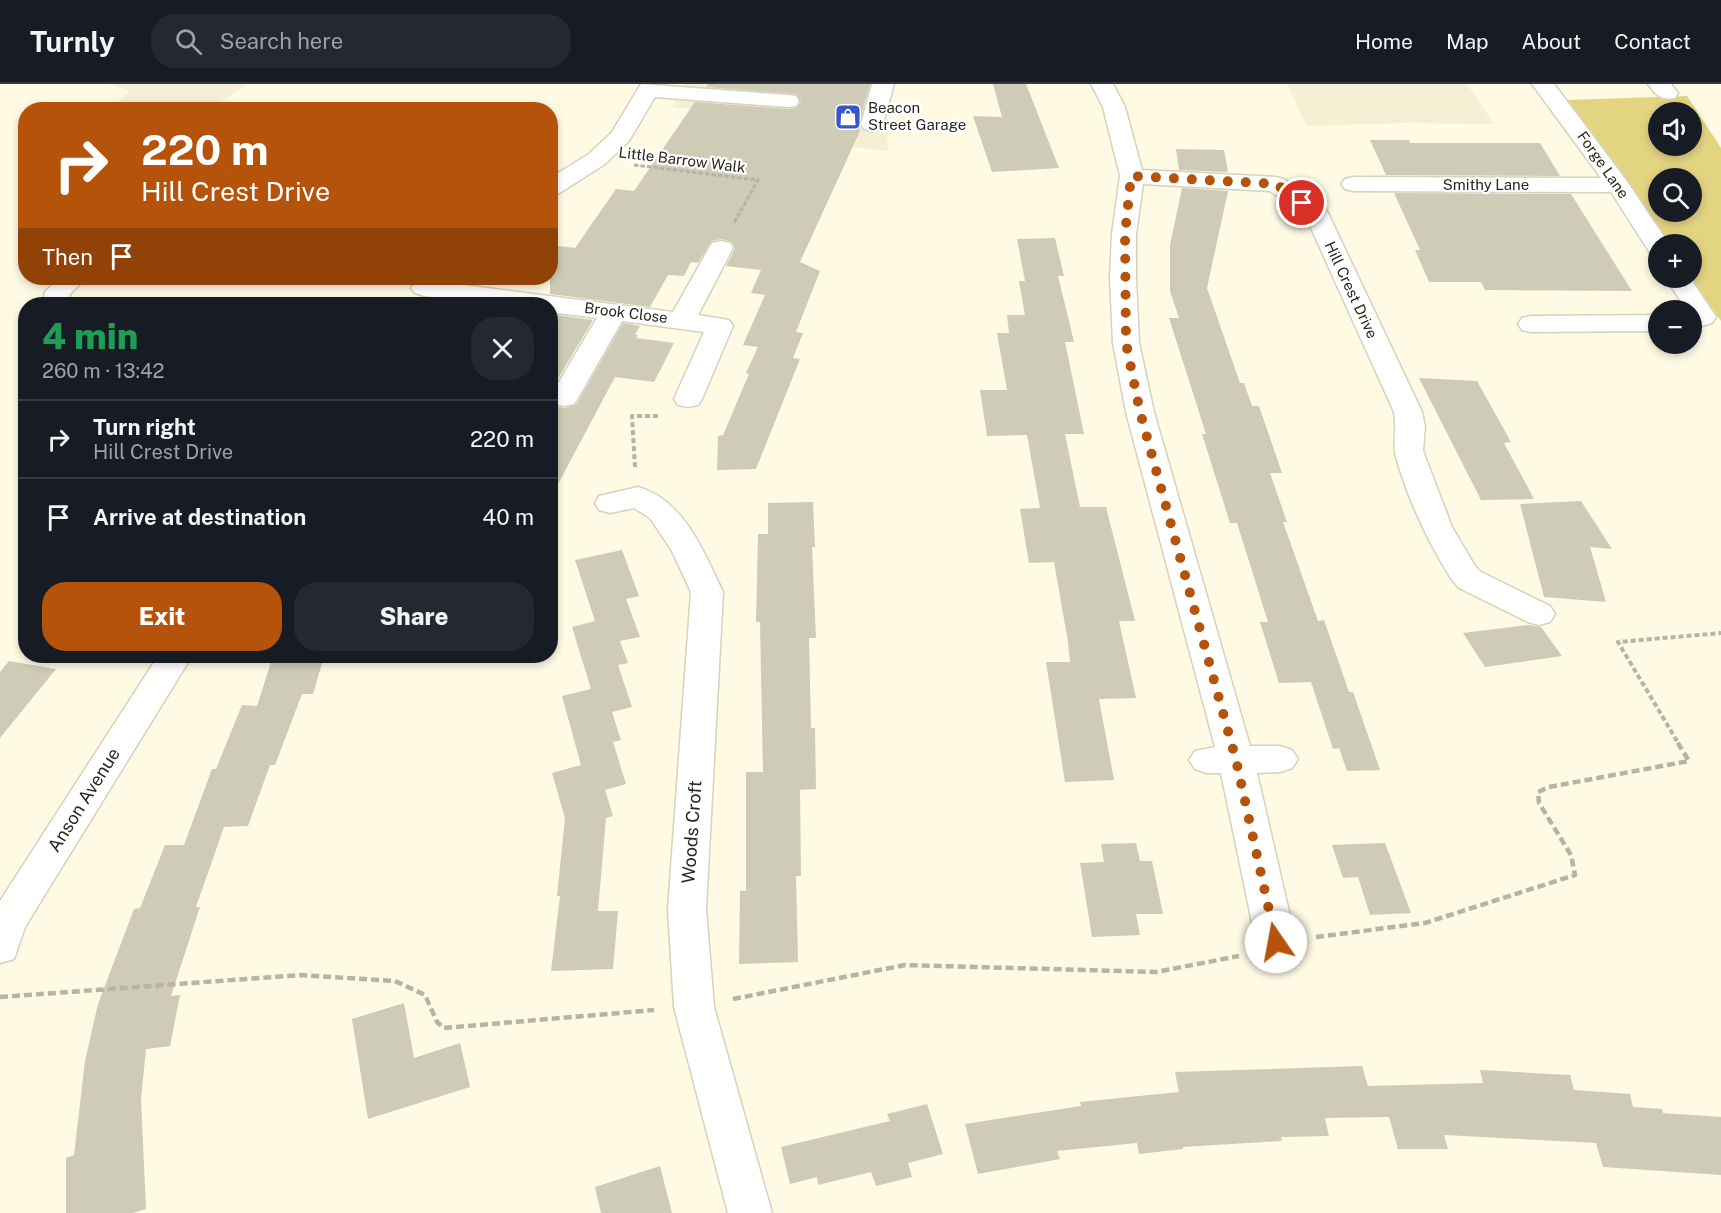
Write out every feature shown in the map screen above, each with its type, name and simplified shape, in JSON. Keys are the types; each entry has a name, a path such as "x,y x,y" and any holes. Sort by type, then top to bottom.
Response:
{"street":[{"path":"872,124 883,84"},
{"path":"1102,84 1114,107 1131,176 1125,234 1126,343 1221,760 1276,942"},
{"name":"Forge Lane","path":"1543,84 1567,106 1650,234"},
{"path":"558,184 597,159 621,136 650,87 788,101"},
{"name":"Hill Crest Drive","path":"1131,176 1276,184 1316,213 1407,412 1411,426 1410,451 1437,527 1463,573 1470,580 1539,614"},
{"name":"Smithy Lane","path":"1352,183 1618,185"},
{"path":"682,320 721,248"},
{"path":"57,297 58,292 66,285"},
{"name":"Brook Close","path":"423,290 482,297"},
{"name":"Brook Close","path":"558,306 720,326 688,399"},
{"path":"564,398 614,312"},
{"path":"1531,324 1648,323"},
{"name":"Woods Croft","path":"610,503 638,497 661,511 687,549 707,592 687,909 694,1007 750,1213"},
{"name":"Anson Avenue","path":"2,931 171,663"},
{"path":"1221,760 1280,759"}],"path":[{"name":"Little Barrow Walk","path":"597,159 758,180 721,248"},
{"path":"0,997 301,975 394,981 425,995 437,1022 444,1028 694,1007 905,965 1156,972 1244,955 1276,942 1425,923 1575,875 1571,855 1539,803 1538,792 1549,787 1689,761 1618,642 1721,633"}],"shaded area":[{"path":"109,84 247,84 220,102 118,102 130,91"},
{"path":"685,84 890,84 886,110 888,151 794,140 792,120 672,107"},
{"path":"1287,84 1467,84 1494,124 1403,123 1307,126"},
{"path":"1687,96 1691,102 1648,102 1648,156 1702,156 1702,119 1721,148 1721,321 1698,288 1702,288 1702,234 1661,234 1653,222 1702,222 1702,168 1648,168 1648,215 1567,100"}],"building":[{"path":"708,84 870,84 859,123 860,131 800,262 820,271 796,332 803,333 793,358 800,359 756,469 717,470 718,436 723,435 758,347 743,345 765,295 751,293 761,270 726,266 735,249 732,242 721,239 712,241 698,263 691,262 684,276 668,275 650,307 550,294 550,285 558,285 558,246 575,248 616,189 634,191 695,102 788,109 796,108 801,102 796,94 706,87"},
{"path":"993,84 1026,84 1059,168 992,172 973,116 1002,117"},
{"path":"1370,140 1409,140 1410,143 1540,143 1560,176 1386,175"},
{"path":"1176,149 1224,150 1228,172 1179,170"},
{"path":"1182,188 1228,191 1207,288 1240,383 1244,383 1252,406 1259,406 1282,473 1270,473 1287,522 1283,522 1318,621 1324,620 1349,692 1353,692 1380,770 1347,771 1339,748 1333,749 1311,682 1279,683 1260,622 1268,622 1237,523 1230,523 1202,434 1206,434 1169,318 1179,318 1170,291 1170,245"},
{"path":"1394,193 1571,194 1632,291 1485,290 1481,282 1429,282 1415,250 1420,250"},
{"path":"1055,238 1064,276 1058,276 1074,342 1065,342 1084,434 1065,434 1080,507 1106,507 1135,621 1119,621 1136,698 1099,699 1114,780 1065,782 1046,662 1070,662 1068,642 1054,562 1029,563 1020,509 1040,508 1027,435 987,436 980,390 1007,390 997,333 1009,333 1007,315 1025,315 1019,281 1025,281 1017,239"},
{"path":"558,315 593,320 558,379"},
{"path":"623,323 640,326 635,335 638,335 636,338 674,343 654,382 615,377 558,484 558,407 576,405"},
{"path":"1419,378 1477,381 1511,442 1504,443 1534,499 1481,500"},
{"path":"1581,501 1612,549 1590,547 1606,602 1544,597 1520,504"},
{"path":"813,502 815,547 812,547 816,638 809,638 811,728 815,728 816,789 800,790 801,876 796,876 798,962 739,964 740,891 746,891 746,772 763,772 760,622 756,622 758,534 768,534 768,503"},
{"path":"622,550 639,596 626,599 640,637 620,641 628,663 618,665 632,707 612,712 621,740 613,742 626,784 605,790 613,816 606,818 598,911 618,911 613,969 551,971 560,896 557,896 565,818 552,773 581,765 562,696 591,689 572,627 595,621 575,560"},
{"path":"1529,625 1541,627 1562,656 1485,667 1463,633"},
{"path":"9,661 56,669 0,738 0,672"},
{"path":"271,663 322,663 313,694 302,694 275,765 270,765 248,826 224,827 196,907 200,907 171,996 180,995 170,1046 146,1049 141,1099 146,1209 133,1213 66,1213 66,1158 74,1155 85,1061 98,1004 134,909 140,908 165,845 184,845 212,769 216,769 242,705 257,706"},
{"path":"1136,843 1140,861 1152,861 1163,914 1136,914 1140,935 1092,937 1080,863 1104,862 1101,844"},
{"path":"1385,843 1411,913 1370,915 1358,877 1343,878 1332,845"},
{"path":"404,1003 414,1058 460,1043 470,1087 368,1119 352,1019"},
{"path":"1362,1066 1368,1086 1483,1083 1480,1070 1570,1075 1574,1090 1630,1094 1633,1107 1662,1109 1663,1113 1721,1117 1721,1175 1603,1167 1596,1143 1444,1135 1448,1149 1398,1149 1389,1117 1325,1118 1329,1136 1281,1137 1282,1141 1183,1147 1183,1149 1139,1154 1137,1143 1057,1151 1060,1159 978,1174 965,1124 1081,1106 1080,1102 1179,1092 1175,1072"},
{"path":"927,1104 943,1154 908,1163 912,1177 876,1186 871,1172 818,1185 817,1177 790,1184 781,1147 890,1121 887,1114"},
{"path":"660,1166 672,1213 601,1213 595,1187"}],"place":[{"name":"Beacon Street Garage","path":"848,117"}],"route":[{"path":"1276,942 1236,760 1140,412 1126,343 1125,234 1131,176 1276,184 1302,203"}]}
